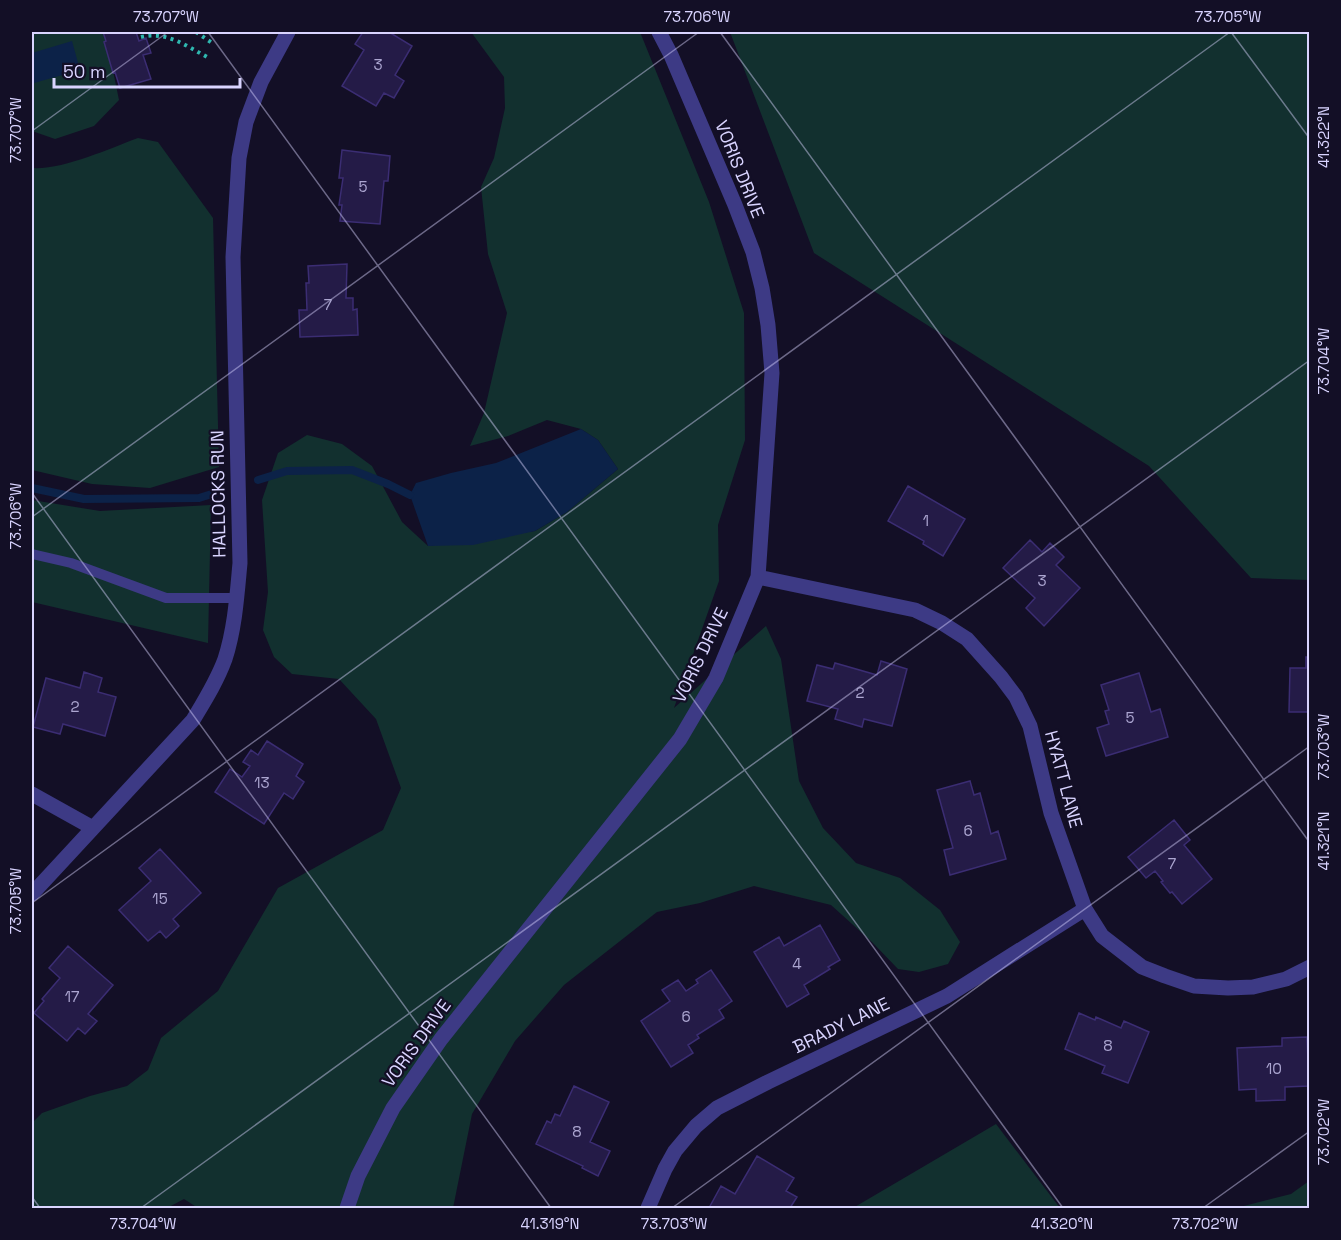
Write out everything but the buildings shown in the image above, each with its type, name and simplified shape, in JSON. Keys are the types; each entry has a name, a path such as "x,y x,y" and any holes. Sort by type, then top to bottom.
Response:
{"street":[{"name":"HALLOCKS RUN","path":"32,894 193,720 225,658 236,609 240,563 233,257 239,158 246,122 261,82 288,32"},
{"name":"VORIS DRIVE","path":"347,1209 358,1176 393,1108 441,1039 680,739 716,678 758,578 772,373 762,288 753,252 735,205 659,32"},
{"name":"HYATT LANE","path":"758,578 915,610 967,639 1016,697 1030,726 1051,813 1085,909 1102,936 1142,967 1194,986 1228,988 1253,987 1286,979 1310,968"},
{"path":"32,794 93,828"},
{"name":"BRADY LANE","path":"648,1209 675,1151 696,1126 717,1108 947,996 1085,909"}],"lane":[{"path":"32,554 71,563 166,598 237,598"}],"path":[{"path":"196,32 212,43"},
{"path":"141,37 155,33 165,36 207,57"}],"green space":[{"path":"32,32 105,32 119,100 94,126 55,139 32,131"},
{"path":"471,32 640,32 709,202 744,313 745,440 718,525 719,581 674,708 766,626 781,659 799,781 823,828 856,863 900,878 940,910 960,942 948,964 919,972 898,969 831,905 754,886 700,903 657,912 564,985 515,1041 472,1114 453,1208 198,1208 184,1199 167,1208 32,1208 32,1123 42,1113 127,1086 148,1070 161,1038 218,991 278,888 383,830 401,788 376,719 339,679 292,674 274,657 263,630 268,592 262,500 278,453 307,435 342,444 372,466 402,522 428,546 535,531 567,512 618,469 598,440 581,429 547,420 508,436 470,446 484,413 507,313 488,254 481,187 494,158 505,108 504,77"},
{"path":"730,32 1309,32 1309,580 1251,578 1149,466 814,253"},
{"path":"138,138 158,142 213,218 219,467 150,488 92,484 32,470 32,168 57,166"},
{"path":"32,500 100,511 211,505 208,643 32,602"},
{"path":"996,1124 1060,1208 853,1208"},
{"path":"1309,1181 1309,1208 1236,1208 1291,1194"}],"water":[{"path":"72,41 80,70 34,83 32,53"},
{"path":"581,429 598,440 618,469 567,512 535,531 473,545 428,546 410,495 416,483 496,463"}],"waterway":[{"path":"258,480 287,471 352,470 410,495"},
{"path":"32,488 84,499 199,498 218,492"}]}
